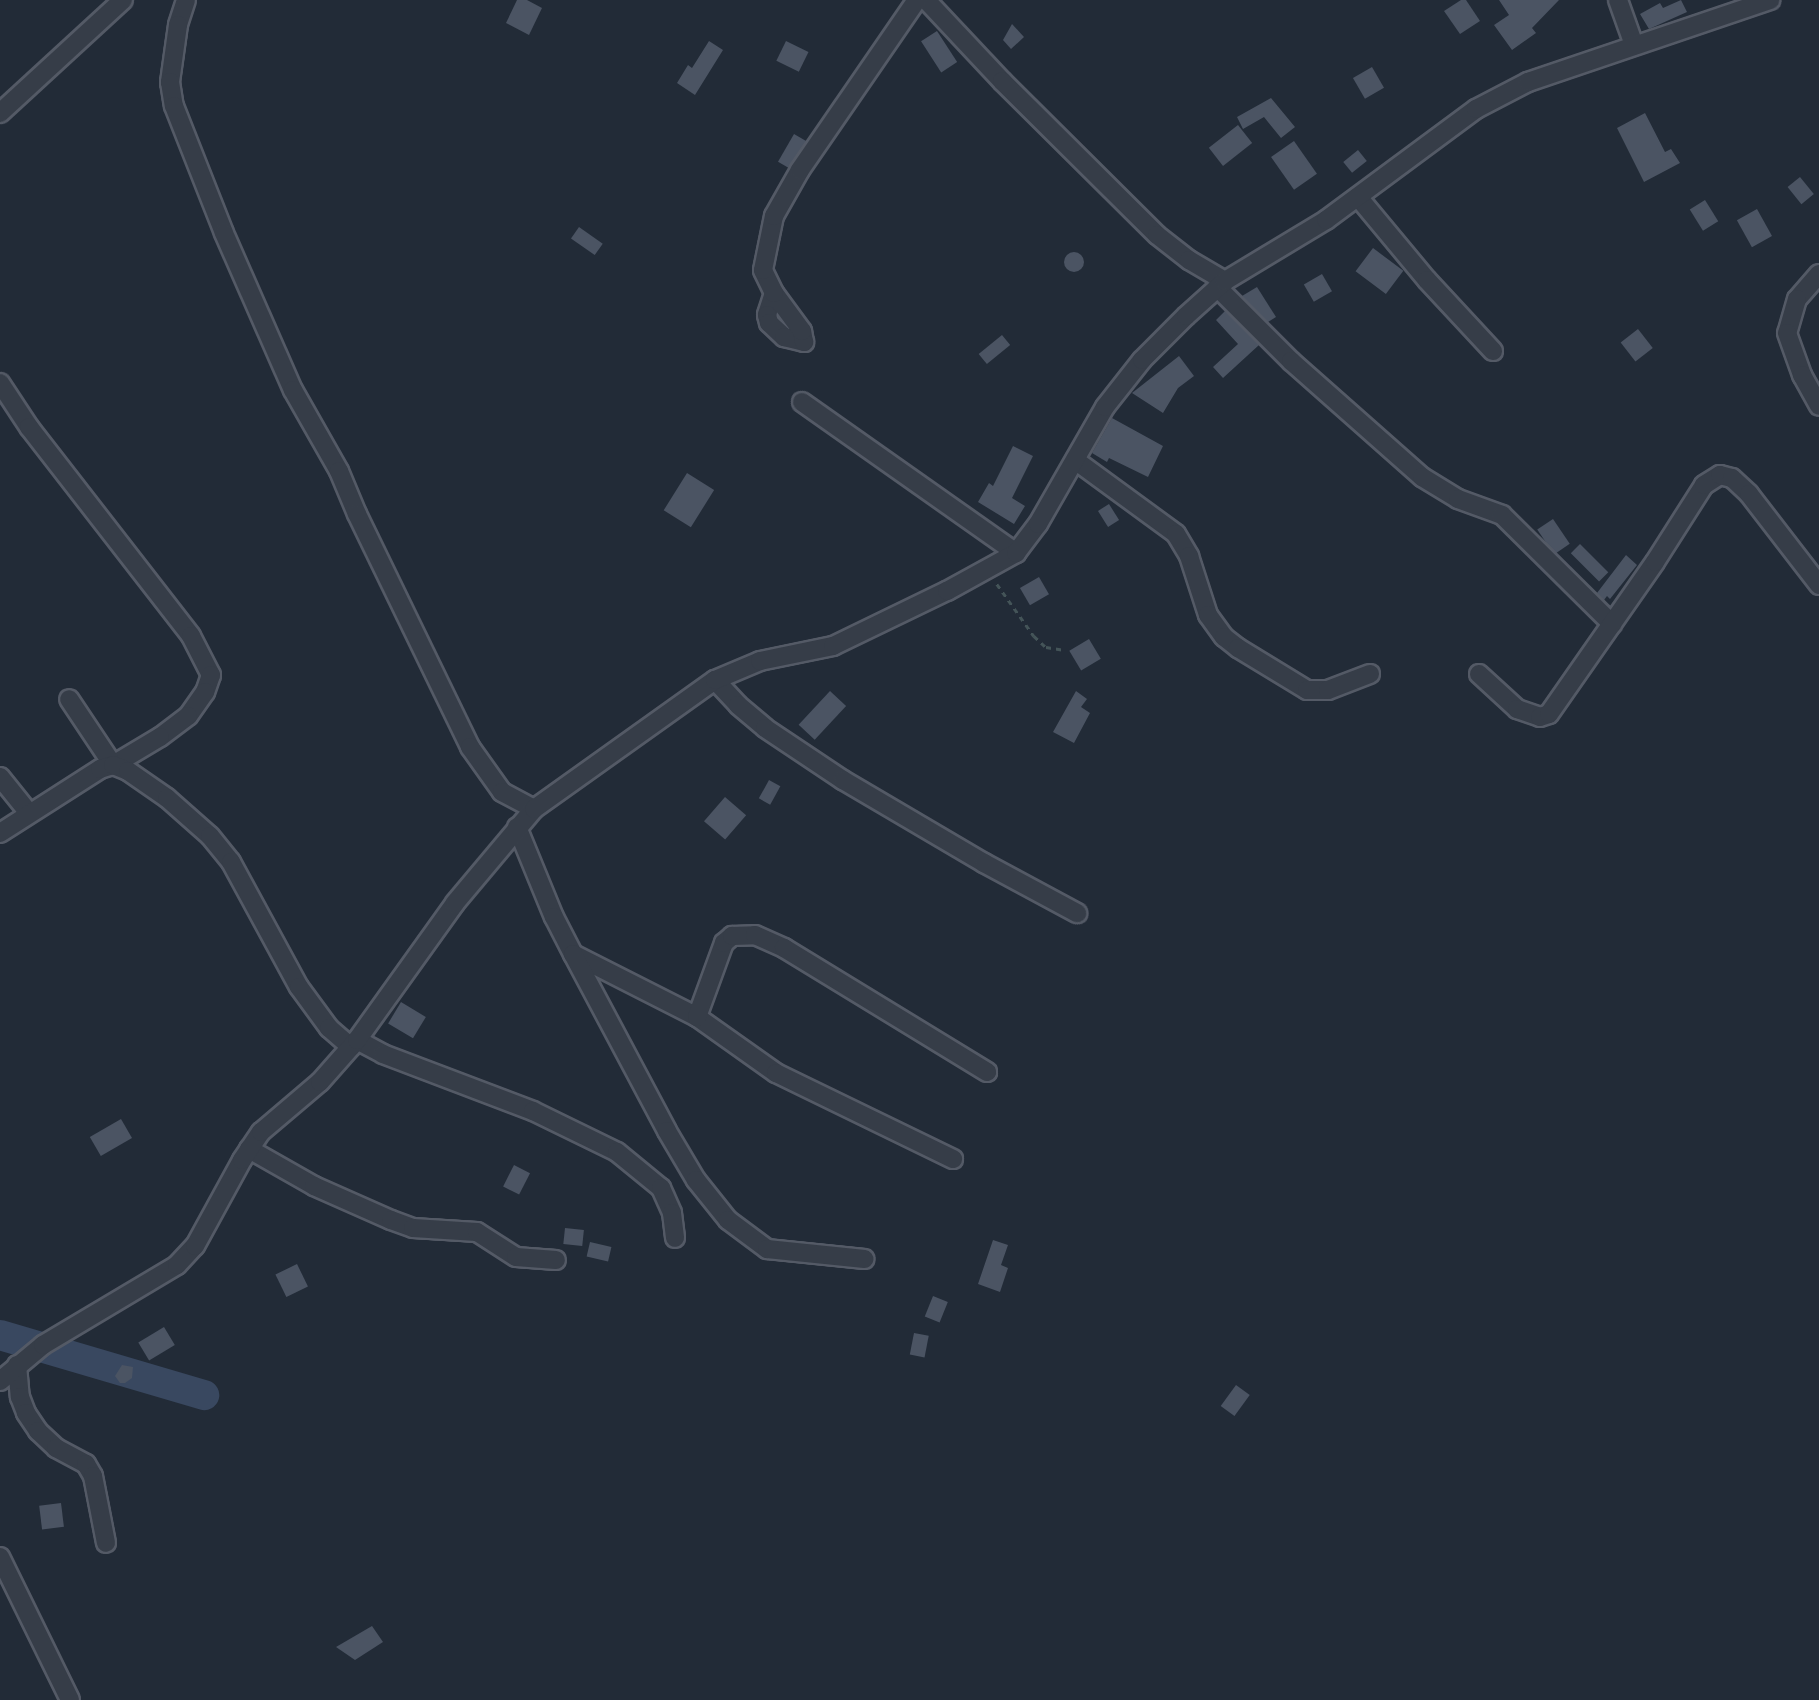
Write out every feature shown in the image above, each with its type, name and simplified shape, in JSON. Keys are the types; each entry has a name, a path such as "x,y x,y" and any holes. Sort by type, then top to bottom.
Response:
{"street":[{"path":"0,113 123,0"},
{"path":"186,0 178,25 170,82 174,106 224,233 293,390 339,471 357,514 470,747 502,792 534,809"},
{"path":"774,293 763,270 774,216 800,170 917,0"},
{"path":"926,0 1012,91 1157,235 1221,284 1291,361 1422,477 1458,499 1502,515 1612,624"},
{"path":"1618,0 1634,45"},
{"path":"0,1381 43,1345 177,1265 195,1246 248,1149 274,1119 320,1082 354,1043 415,957 516,827 534,809 715,680 760,662 833,646 1016,553 1038,524 1105,407 1128,376 1221,284 1358,198 1397,165 1496,98 1528,82 1770,0"},
{"path":"1358,198 1493,351"},
{"path":"1819,274 1797,299 1787,333 1802,375 1819,406"},
{"path":"0,383 29,427 191,636 208,666 210,683 188,716 160,737 113,765 88,775 0,833"},
{"path":"802,402 1016,553"},
{"path":"1075,460 1176,534 1189,556 1208,615 1224,637 1238,648 1307,691 1328,690 1370,674"},
{"path":"1479,674 1517,709 1541,717 1549,714 1704,485 1720,475 1732,478 1749,494 1819,584"},
{"path":"715,680 738,705 765,728 843,780 984,863 1077,913"},
{"path":"69,699 113,765 167,798 210,836 245,886 299,988 329,1028 354,1043 533,1111 617,1152 662,1188 672,1213 675,1238"},
{"path":"0,777 29,813"},
{"path":"516,827 554,917 673,1141 696,1180 728,1220 767,1249 864,1259"},
{"path":"697,1017 724,943 732,936 755,934 784,948 987,1072"},
{"path":"573,954 697,1017 776,1073 953,1159"},
{"path":"248,1149 314,1185 412,1228 477,1233 516,1257 556,1260"},
{"path":"18,1365 20,1397 26,1413 38,1431 56,1448 86,1464 93,1476 106,1543"},
{"path":"0,1557 70,1700"}],"path":[{"path":"987,570 1034,636 1045,647 1065,650"}],"building":[{"path":"517,0 527,0 542,8 529,35 506,23"},
{"path":"1461,0 1466,0 1480,21 1460,34 1444,11"},
{"path":"1499,0 1559,0 1532,28 1536,33 1512,50 1494,25 1509,15"},
{"path":"1681,0 1687,12 1649,29 1640,14 1660,3 1663,8"},
{"path":"1012,24 1024,37 1011,49 1003,40"},
{"path":"937,31 957,62 941,72 921,41"},
{"path":"709,41 723,50 695,95 677,83 688,65 692,68"},
{"path":"786,41 808,52 799,72 776,61"},
{"path":"1372,67 1384,88 1365,99 1353,78"},
{"path":"1271,98 1295,127 1281,138 1264,117 1243,129 1237,117"},
{"path":"1645,113 1665,152 1671,149 1680,163 1644,182 1617,128"},
{"path":"1238,125 1252,143 1223,166 1209,148"},
{"path":"794,134 806,141 790,169 778,162"},
{"path":"1294,141 1317,174 1294,190 1271,157"},
{"path":"1358,150 1367,161 1352,173 1343,162"},
{"path":"1800,177 1814,194 1801,204 1788,187"},
{"path":"1705,200 1718,221 1703,231 1690,210"},
{"path":"1757,209 1772,236 1752,247 1737,220"},
{"path":"579,227 603,244 595,255 571,238"},
{"path":"1373,248 1403,271 1386,294 1356,271"},
{"path":"1074,252 1081,255 1084,262 1081,269 1074,272 1067,269 1064,262 1067,255"},
{"path":"1322,274 1332,291 1314,302 1304,284"},
{"path":"1257,287 1276,317 1268,322 1242,296"},
{"path":"1225,311 1259,345 1223,378 1213,367 1238,344 1216,320"},
{"path":"1638,329 1653,348 1635,361 1621,343"},
{"path":"1002,335 1010,345 987,364 979,354"},
{"path":"1179,356 1194,376 1178,388 1163,413 1132,393"},
{"path":"1112,418 1163,446 1148,477 1109,458 1107,462 1092,453"},
{"path":"1013,446 1033,456 1012,498 1025,506 1014,524 978,502 989,483 993,486"},
{"path":"687,473 714,490 691,527 664,510"},
{"path":"1109,504 1119,520 1108,527 1098,511"},
{"path":"1553,519 1570,544 1554,554 1537,530"},
{"path":"1580,544 1608,572 1599,581 1571,553"},
{"path":"1626,555 1637,565 1610,599 1607,596 1604,600 1597,593"},
{"path":"1039,577 1049,594 1030,605 1020,588"},
{"path":"1089,639 1101,659 1081,671 1069,651"},
{"path":"830,691 846,706 815,740 799,725"},
{"path":"1076,691 1087,699 1081,707 1090,713 1074,743 1053,732"},
{"path":"769,780 780,786 770,805 759,798"},
{"path":"725,797 746,815 725,840 704,821"},
{"path":"401,1002 426,1017 413,1038 388,1023"},
{"path":"121,1119 132,1138 101,1156 90,1137"},
{"path":"514,1165 530,1173 519,1195 503,1186"},
{"path":"565,1228 584,1230 582,1246 563,1244"},
{"path":"993,1240 1008,1245 1001,1265 1008,1268 1000,1292 978,1284"},
{"path":"590,1242 611,1247 608,1262 587,1257"},
{"path":"297,1264 308,1286 286,1297 275,1275"},
{"path":"933,1296 948,1302 940,1322 925,1316"},
{"path":"164,1327 175,1345 149,1360 138,1342"},
{"path":"914,1333 929,1336 925,1357 910,1355"},
{"path":"122,1365 133,1367 132,1378 125,1383 120,1383 115,1376"},
{"path":"1236,1385 1250,1395 1234,1416 1221,1406"},
{"path":"61,1503 64,1527 42,1530 39,1506"},
{"path":"372,1626 383,1642 355,1660 336,1647"}],"waterway":[{"path":"0,1335 204,1395"}]}
